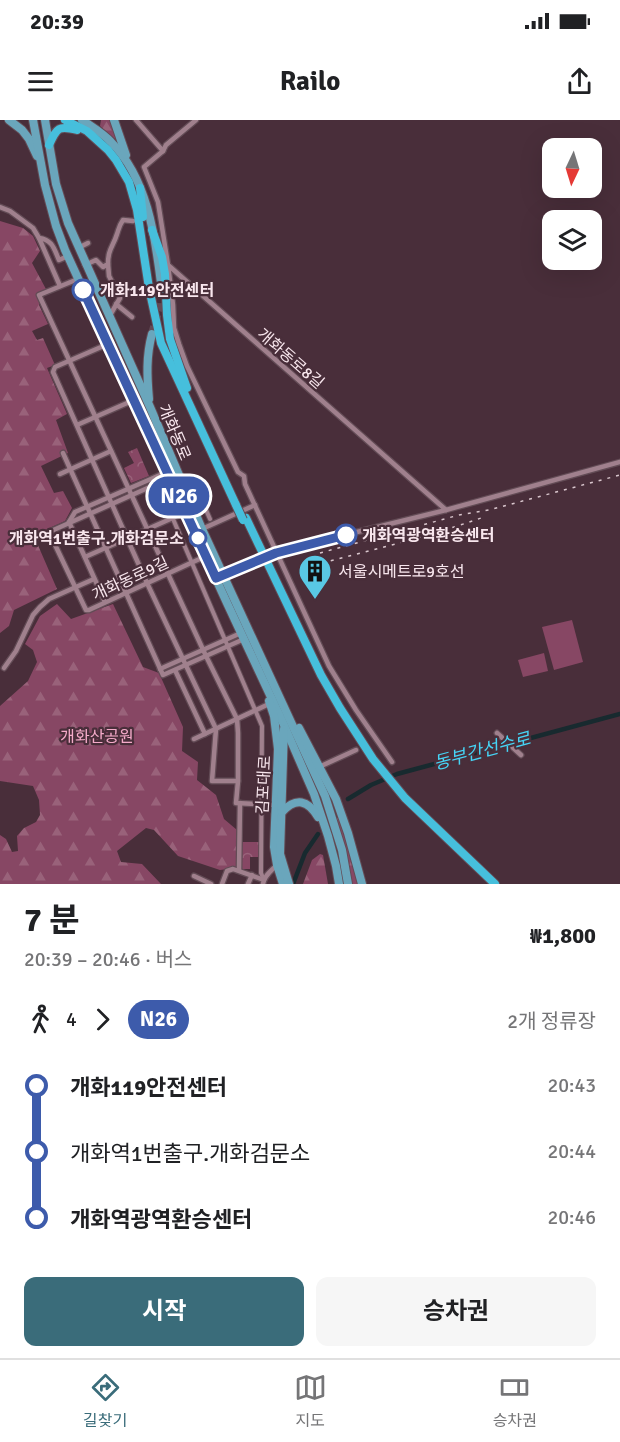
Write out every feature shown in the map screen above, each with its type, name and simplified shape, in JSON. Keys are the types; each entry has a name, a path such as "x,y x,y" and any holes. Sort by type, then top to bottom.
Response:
{"highway":[{"path":"65,120 79,126 108,150 129,182 137,210 149,288 161,343 245,519 316,677 334,709 403,799 490,884"},
{"path":"49,145 58,128 63,127 93,136"},
{"path":"140,188 158,319 165,342 238,504"},
{"path":"152,230 162,256 165,274 170,339 191,400"},
{"path":"403,799 495,884"}],"main road":[{"path":"9,120 29,139 41,162"},
{"name":"개화동로","path":"33,120 51,234 68,256 135,400 165,479 186,512 206,556 238,609 282,701 325,796 342,850 348,884"},
{"name":"개화동로","path":"45,120 56,184 68,224 202,529 220,577 226,603 314,794 328,836 339,884"},
{"path":"82,120 109,140 128,163"},
{"path":"114,120 148,214 161,283"},
{"path":"150,407 147,368 152,334"},
{"path":"226,603 229,600 234,609 238,609"},
{"name":"김포대로","path":"267,688 269,704 274,716 278,749 274,847 281,872 289,884"},
{"path":"282,701 299,728 336,799 363,884"},
{"name":"김포대로","path":"281,872 284,725 282,701"},
{"path":"282,812 291,803 305,803 314,811 328,836"}],"street":[{"path":"136,120 163,151"},
{"path":"196,120 144,167 158,202 159,220 168,265 174,328 187,366 238,472 244,476 245,484 329,666 376,741 392,762"},
{"path":"0,207 10,211 33,228 60,286"},
{"path":"108,316 120,298 109,276 108,254 118,226 123,220 133,221"},
{"path":"39,238 51,234"},
{"name":"개화동로","path":"51,234 51,242 59,260"},
{"path":"78,248 88,243"},
{"path":"50,264 68,256"},
{"path":"85,265 96,261 102,267 108,264"},
{"name":"개화동로8길","path":"168,265 446,510"},
{"path":"78,279 39,296 237,719 236,803 276,805"},
{"path":"116,304 132,317"},
{"path":"108,344 55,367 53,372 147,583 216,729 212,781 238,781"},
{"path":"77,425 135,400"},
{"path":"60,474 111,451"},
{"path":"63,453 163,675 227,646 243,636"},
{"path":"353,533 620,462"},
{"path":"69,522 75,512 129,489 165,479"},
{"path":"75,587 50,532 165,479"},
{"path":"165,479 173,506"},
{"path":"165,479 173,518 262,726 261,873 264,882"},
{"path":"197,495 199,494 210,519"},
{"path":"202,529 255,505"},
{"path":"85,557 186,512"},
{"path":"69,522 105,602"},
{"name":"개화동로9길","path":"75,587 86,610 89,610 206,556"},
{"path":"220,577 258,560"},
{"path":"4,668 16,651 33,615 49,599 94,579"},
{"path":"160,669 225,640 243,636"},
{"path":"175,670 205,734"},
{"path":"194,739 269,704"},
{"path":"499,735 519,754"},
{"path":"368,745 376,741"},
{"path":"319,766 356,750"},
{"path":"239,870 240,803"},
{"path":"222,884 227,872 233,869 252,874 264,882"},
{"path":"264,882 281,872"},
{"path":"248,884 252,874"},
{"path":"194,876 211,884"}],"green space":[{"path":"101,120 110,120 116,140 100,126"},
{"path":"0,221 23,228 33,236 40,251 32,263 47,291 40,296 39,305 48,324 32,331 37,340 43,338 55,365 47,368 67,414 56,420 68,453 41,466 54,493 63,491 72,508 65,521 45,530 37,543 57,589 14,610 9,626 0,633"},
{"path":"137,448 149,476 131,483 124,468 134,463 128,452"},
{"name":"개화산공원","path":"57,604 71,619 113,604 143,667 159,673 183,727 182,751 198,762 197,780 216,795 224,819 237,830 236,868 220,870 178,856 154,830 146,828 117,851 121,862 142,864 161,884 0,884 0,835 6,839 12,852 18,851 17,836 24,828 36,822 40,815 39,800 33,786 0,781 0,706 28,681 37,662 33,650 25,644 40,616"},
{"path":"572,620 583,662 554,670 542,627"},
{"path":"544,653 548,671 523,677 518,660"},
{"path":"336,817 339,819 359,884 352,884"},
{"path":"240,842 261,842 261,857 250,857 250,869 240,869"},
{"path":"320,854 323,855 328,884 303,884 312,860"}],"waterway":[{"name":"동부간선수로","path":"348,799 371,785 397,774 620,714"},
{"name":"동부간선수로","path":"293,884 305,853 318,834"}],"tunnel":[{"path":"152,334 160,305 161,283"}],"railway":[{"path":"320,553 459,515 489,510 620,475"},
{"path":"322,563 481,518"}],"bus line":[{"name":"N26","path":"83,290 216,578 276,553 346,535"}],"place":[{"name":"개화119안전센터","path":"83,290"},
{"name":"개화역광역환승센터","path":"346,535"},
{"name":"개화역1번출구.개화검문소","path":"198,538"},
{"name":"서울시메트로9호선","path":"315,600"}]}
